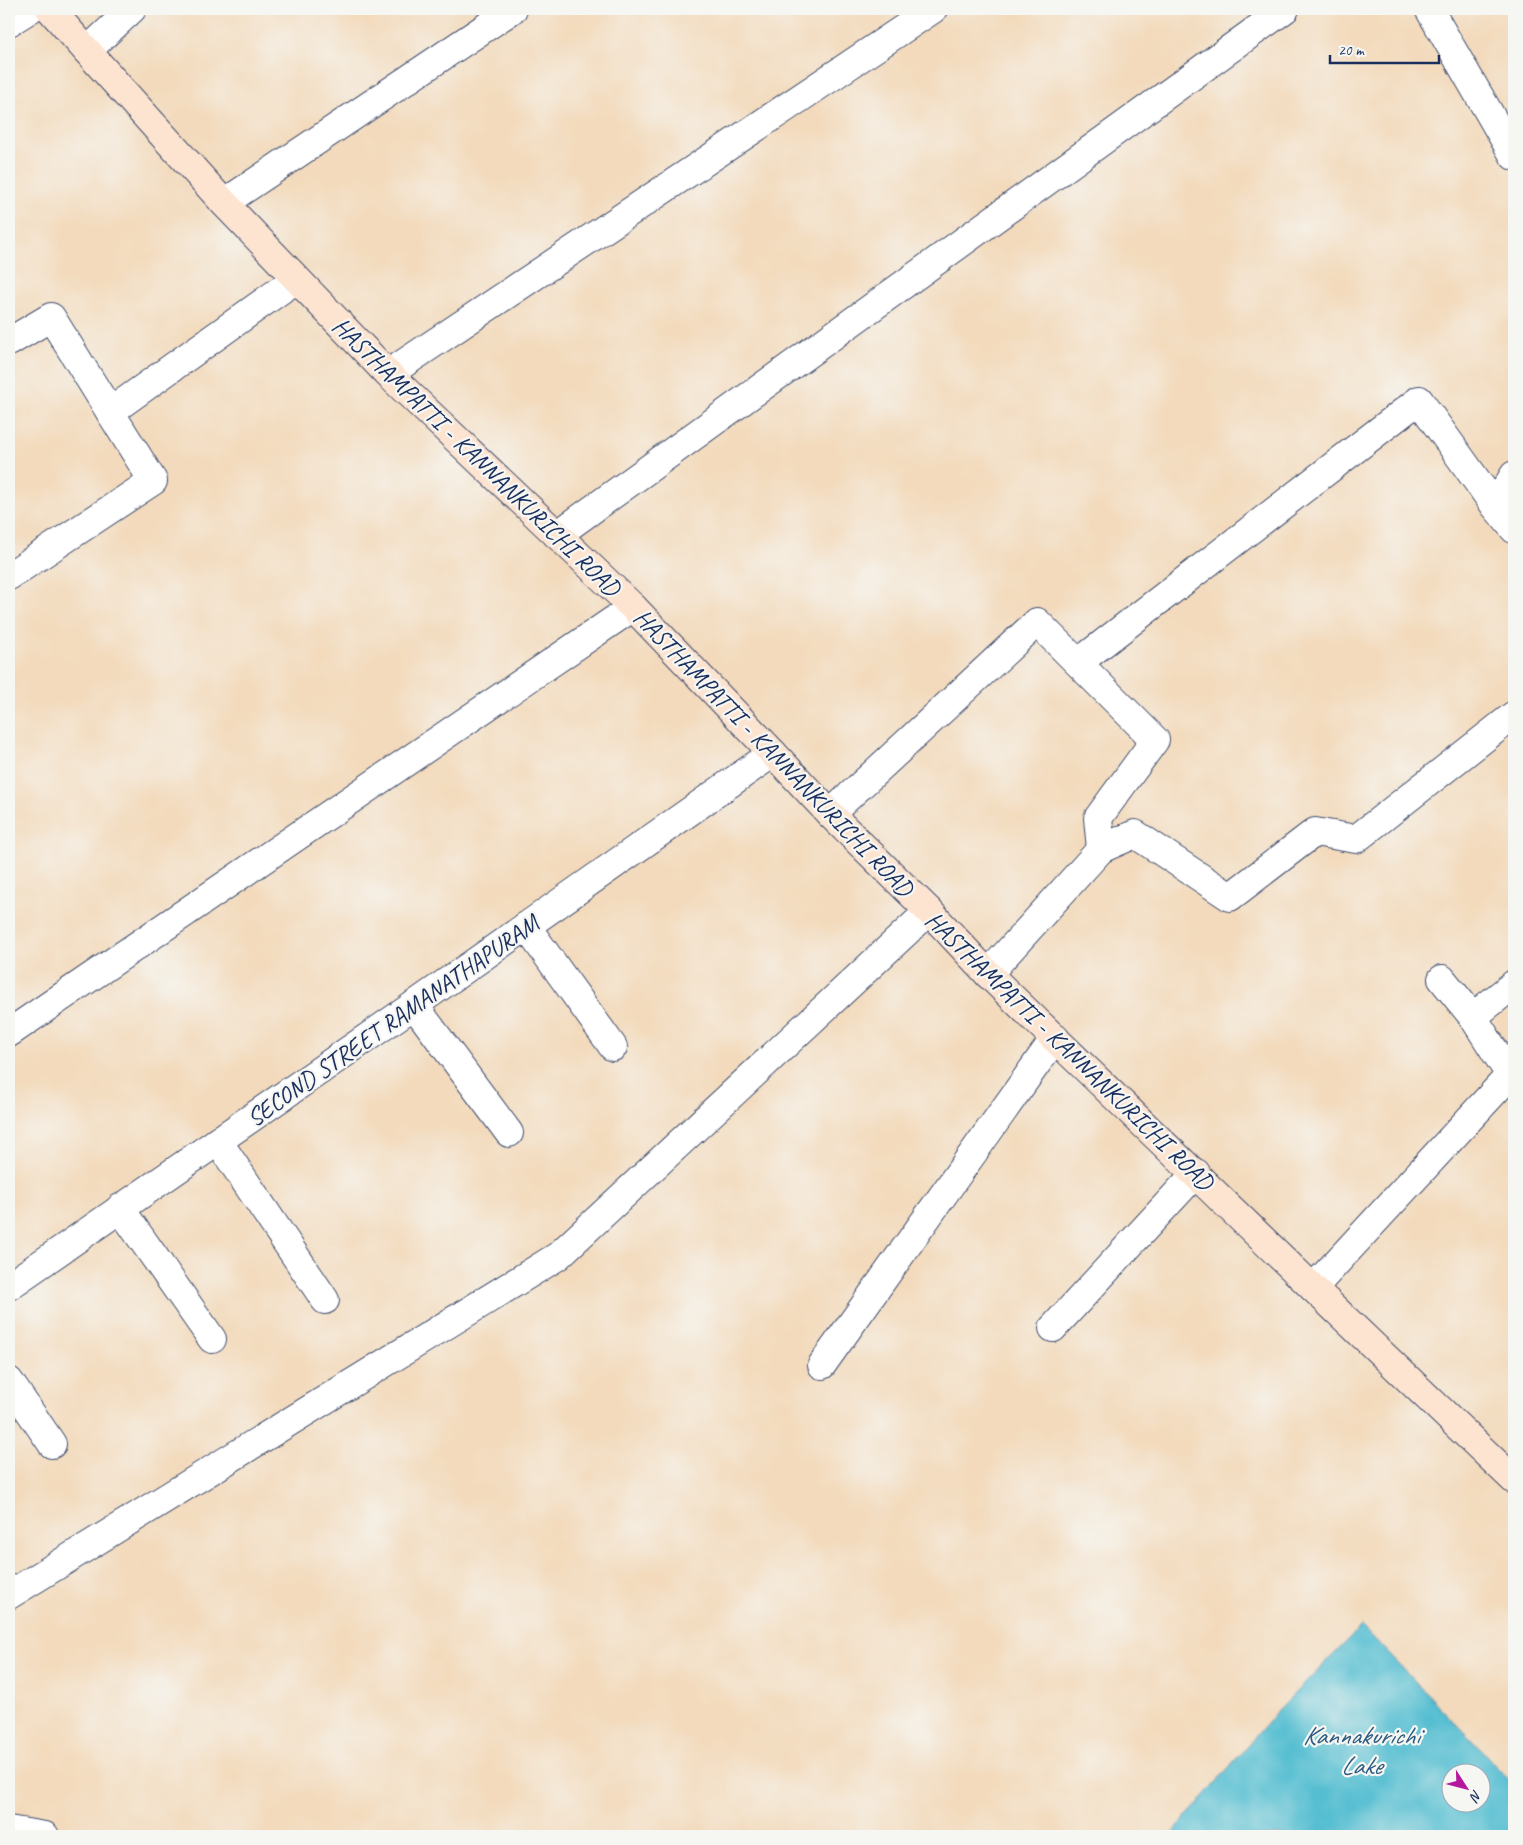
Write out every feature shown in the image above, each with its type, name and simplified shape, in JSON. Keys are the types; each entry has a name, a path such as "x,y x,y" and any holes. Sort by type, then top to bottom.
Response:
{"main road":[{"name":"HASTHAMPATTI - KANNANKURICHI ROAD","path":"50,9 224,203 388,374 633,607 830,814 929,911 988,974 1514,1480"}],"street":[{"path":"9,22 30,9"},
{"path":"87,51 132,9"},
{"path":"224,203 513,9"},
{"path":"388,374 933,9"},
{"path":"557,535 1285,9"},
{"path":"1429,9 1514,156"},
{"path":"110,412 296,278"},
{"path":"9,342 51,317 153,481 9,576"},
{"path":"1079,662 1420,400 1495,506 1514,529"},
{"path":"1495,506 1514,476"},
{"path":"9,1033 633,607"},
{"path":"830,814 1037,622 1155,740 1098,818 1101,849"},
{"path":"988,974 1101,849 1135,834 1230,897 1315,832 1356,839 1514,715"},
{"name":"SECOND STREET RAMANATHAPURAM","path":"9,1286 773,753"},
{"path":"9,1595 558,1256 929,911"},
{"path":"526,926 613,1046"},
{"path":"1313,1288 1510,1076 1473,1017 1442,979"},
{"path":"1473,1017 1514,984"},
{"path":"414,1005 509,1133"},
{"path":"822,1365 1056,1038"},
{"path":"218,1141 325,1300"},
{"path":"1053,1328 1196,1173"},
{"path":"120,1208 212,1339"},
{"path":"9,1381 52,1444"},
{"path":"9,1830 45,1836"}],"water":[{"name":"Kannakurichi Lake","path":"1362,1626 1514,1784 1514,1836 1170,1836 1273,1716"}]}
